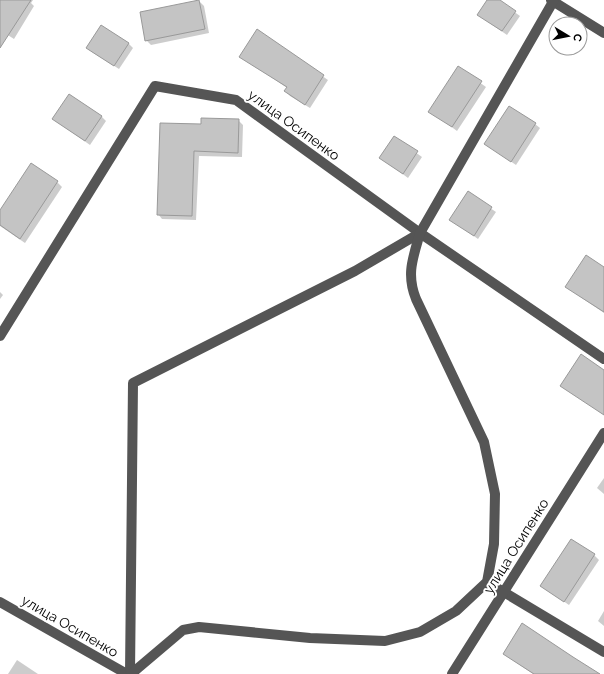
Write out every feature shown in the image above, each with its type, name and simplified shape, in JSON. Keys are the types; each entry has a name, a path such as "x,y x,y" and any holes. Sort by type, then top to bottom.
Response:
{"street":[{"path":"129,674 184,630 199,627 310,638 385,641 420,632 456,611 487,582 494,544 495,494 484,442 411,286 410,271 420,233 553,0 604,33"},
{"name":"улица Осипенко","path":"0,336 154,86 236,100 420,233 604,359"},
{"path":"129,674 134,383 355,271 420,233"},
{"name":"улица Осипенко","path":"452,674 604,433"},
{"path":"487,582 604,652"},
{"name":"улица Осипенко","path":"0,602 129,674"}],"building":[{"path":"0,0 31,0 0,48"},
{"path":"199,0 205,29 145,41 140,12"},
{"path":"487,0 500,0 516,11 502,31 477,15"},
{"path":"101,25 129,43 114,66 86,48"},
{"path":"257,29 324,75 305,105 284,91 287,87 239,57"},
{"path":"458,66 482,81 452,127 428,112"},
{"path":"69,94 102,116 85,141 52,119"},
{"path":"509,106 536,123 511,162 484,144"},
{"path":"201,118 239,119 238,153 194,151 192,216 157,215 160,123 201,124"},
{"path":"394,136 418,151 403,174 379,158"},
{"path":"31,163 58,181 20,239 0,225 0,210"},
{"path":"468,191 492,207 474,236 449,220"},
{"path":"586,255 604,267 604,312 565,287"},
{"path":"581,354 604,370 604,415 560,386"},
{"path":"571,539 595,554 564,602 540,586"},
{"path":"522,623 600,674 534,674 503,654"}]}
